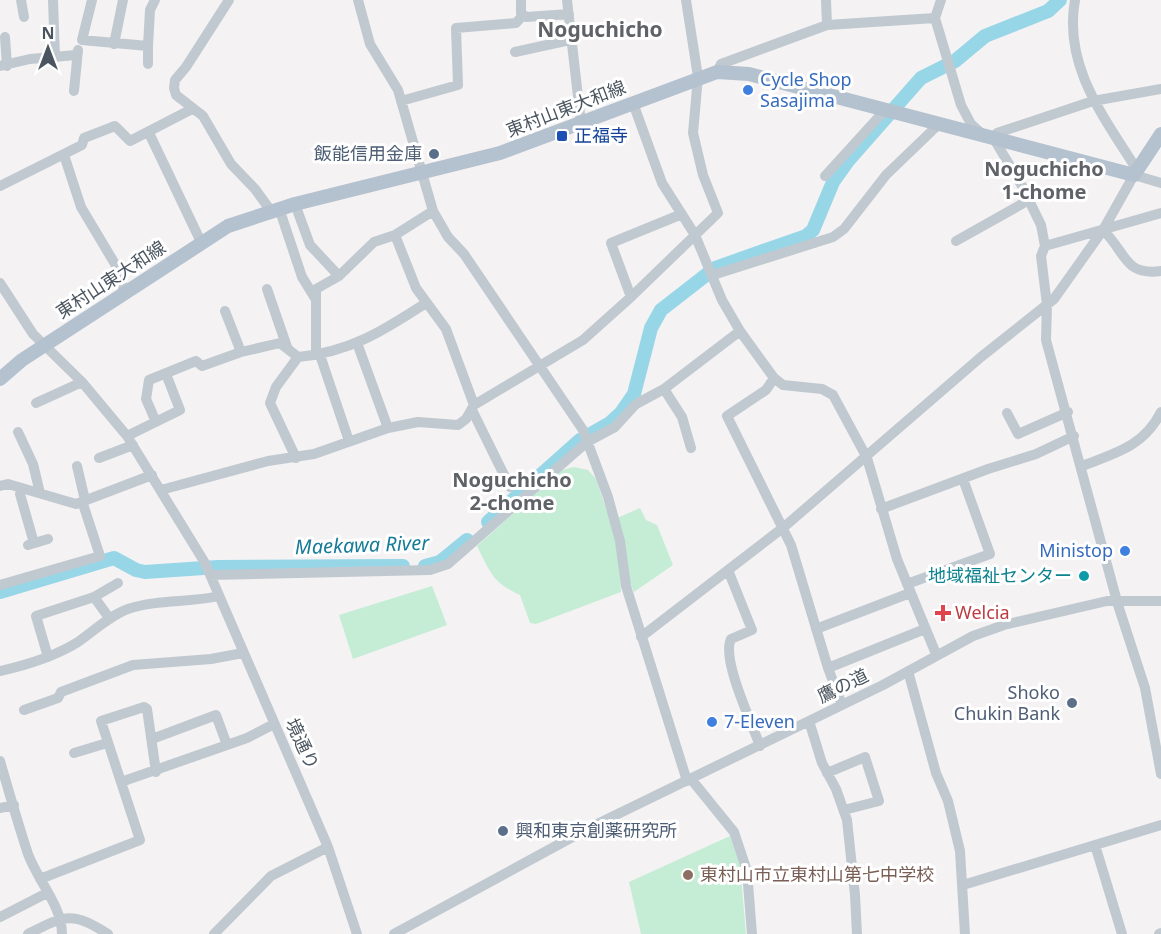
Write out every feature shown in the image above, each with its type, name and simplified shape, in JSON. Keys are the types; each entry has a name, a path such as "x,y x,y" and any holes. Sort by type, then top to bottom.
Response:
{"main road":[{"name":"東村山東大和線","path":"0,379 12,367 228,226 295,204 500,153 698,77 717,72 749,74 1135,173"},
{"path":"1135,173 1161,134"}],"street":[{"path":"21,0 24,16"},
{"path":"53,0 55,57"},
{"path":"74,91 76,55 92,0"},
{"path":"114,44 123,0"},
{"path":"148,64 150,10 155,0"},
{"path":"229,0 186,67 175,80 176,95 192,110 203,116 231,164 275,210 302,277 315,298"},
{"path":"358,0 370,44 401,101 433,211 448,237 464,254 585,437 608,497 620,541 626,586 689,780 734,832 747,871 752,934"},
{"path":"521,0 523,15"},
{"path":"567,0 581,123"},
{"path":"161,490 268,461 296,458 388,428 418,422 458,424 466,419 473,407 538,365 583,340 632,297 718,213 703,175 693,133 698,77 686,0"},
{"path":"826,0 827,25"},
{"path":"941,0 935,18 967,118 989,137 1029,200 1041,225 1045,246 1041,256 1047,305 1046,340 1159,737 1161,774"},
{"path":"1075,0 1072,18 1074,50 1093,101 1135,173 1161,183"},
{"path":"401,101 458,85 456,28 516,23 523,15 569,14"},
{"path":"717,72 721,64 827,25 935,18"},
{"path":"5,38 4,66 30,59 76,55"},
{"path":"82,40 147,46"},
{"path":"515,52 570,40"},
{"path":"989,137 1093,101 1161,89"},
{"path":"633,103 654,165 695,236 722,300 740,330 774,378 783,385 830,392 867,458 881,509 909,589 936,654"},
{"path":"0,186 82,145 84,138 115,126 130,141 192,110"},
{"path":"825,176 890,112"},
{"path":"711,271 833,237 844,229 886,175 939,124"},
{"path":"148,133 201,242"},
{"path":"64,155 81,207 115,264 125,293"},
{"path":"641,637 784,527 867,458 981,357 1047,305 1103,230 1135,173"},
{"path":"956,241 1029,200"},
{"path":"295,204 310,244 339,276"},
{"path":"349,441 318,355 316,289 339,276 374,242 395,235 433,211"},
{"path":"1045,246 1161,213"},
{"path":"632,297 611,243 682,214"},
{"path":"1103,230 1134,269 1146,273 1161,271"},
{"path":"395,235 416,288 446,329 473,407 510,487"},
{"name":"境通り","path":"0,282 24,322 82,382 130,440 208,570 328,847 357,934"},
{"path":"267,289 287,346 298,357"},
{"path":"296,458 270,403 276,387 298,357 318,355 357,343 426,303"},
{"path":"225,311 241,352"},
{"path":"208,570 386,568 430,570 448,564 585,437 615,427 636,404 664,389 740,330"},
{"path":"357,343 388,428"},
{"path":"156,422 146,399 148,380 196,361 202,366 241,352 280,344 287,346"},
{"path":"99,458 156,422 180,410 166,374"},
{"path":"774,378 766,390 727,416 784,527 828,668 842,705"},
{"path":"36,403 82,382"},
{"path":"664,389 682,417 691,448"},
{"path":"1007,413 1018,434 1068,412"},
{"path":"1082,466 1131,447 1158,426 1161,412"},
{"path":"18,432 33,464 40,493"},
{"path":"881,509 1036,454 1074,436"},
{"path":"0,585 100,556 84,502 77,466"},
{"path":"0,486 8,484 76,504 152,474"},
{"path":"816,629 990,554 963,479"},
{"path":"21,488 20,494 31,544 48,539"},
{"path":"728,570 752,630 731,639 728,645 730,661 760,746"},
{"path":"48,657 36,616 94,597 118,583"},
{"path":"0,671 48,657 77,643 128,609 170,600 200,600 219,596"},
{"path":"94,597 110,619"},
{"name":"鷹の道","path":"401,932 589,828 760,746 908,671 936,654 989,629 1118,599 1161,601"},
{"path":"828,668 925,629"},
{"path":"24,710 58,698 61,692 134,665 191,658 211,659 243,653"},
{"path":"908,671 936,773 948,801 960,851 965,934"},
{"path":"40,879 140,840 107,743 102,721 144,707 147,709 156,772"},
{"path":"152,739 216,715 227,745"},
{"path":"809,721 827,773 844,810 850,835 856,934"},
{"path":"121,782 156,772 274,724"},
{"path":"74,753 107,743"},
{"path":"827,773 865,757 879,801 844,810"},
{"path":"0,761 29,855 47,893 62,917 62,934"},
{"path":"0,808 14,805"},
{"path":"963,885 1161,825"},
{"path":"1095,845 1122,934"},
{"path":"214,934 271,876 328,847"},
{"path":"0,917 47,893"},
{"path":"28,934 62,917 90,923 108,934"}],"green space":[{"path":"574,467 588,470 596,479 618,544 621,592 536,624 530,623 520,595 511,591 493,576 477,546 562,470"},
{"path":"640,508 646,520 657,525 673,565 634,592 628,578 617,518"},
{"path":"432,586 447,625 353,659 339,615"},
{"path":"730,836 740,864 746,934 641,934 629,882"}],"waterway":[{"name":"Maekawa River","path":"488,522 580,440 610,423 621,413 634,394 651,328 661,310 715,268 806,236 813,230 833,182 848,161 921,78 955,61 985,36 1048,11 1060,0"},
{"name":"Maekawa River","path":"425,566 440,562 467,540"},
{"name":"Maekawa River","path":"0,592 114,558 136,570 145,572 218,567 403,566"}],"place":[{"name":"Cycle Shop Sasajima","path":"748,90"},
{"name":"正福寺","path":"562,136"},
{"name":"飯能信用金庫","path":"434,154"},
{"name":"Ministop","path":"1125,551"},
{"name":"地域福祉センター","path":"1084,576"},
{"name":"Welcia","path":"943,613"},
{"name":"Shoko Chukin Bank","path":"1072,703"},
{"name":"7-Eleven","path":"712,722"},
{"name":"興和東京創薬研究所","path":"503,831"},
{"name":"東村山市立東村山第七中学校","path":"688,875"}],"district":[{"name":"Noguchicho","path":"600,30"},
{"name":"Noguchicho 1-chome","path":"1044,180"},
{"name":"Noguchicho 2-chome","path":"512,492"}]}
